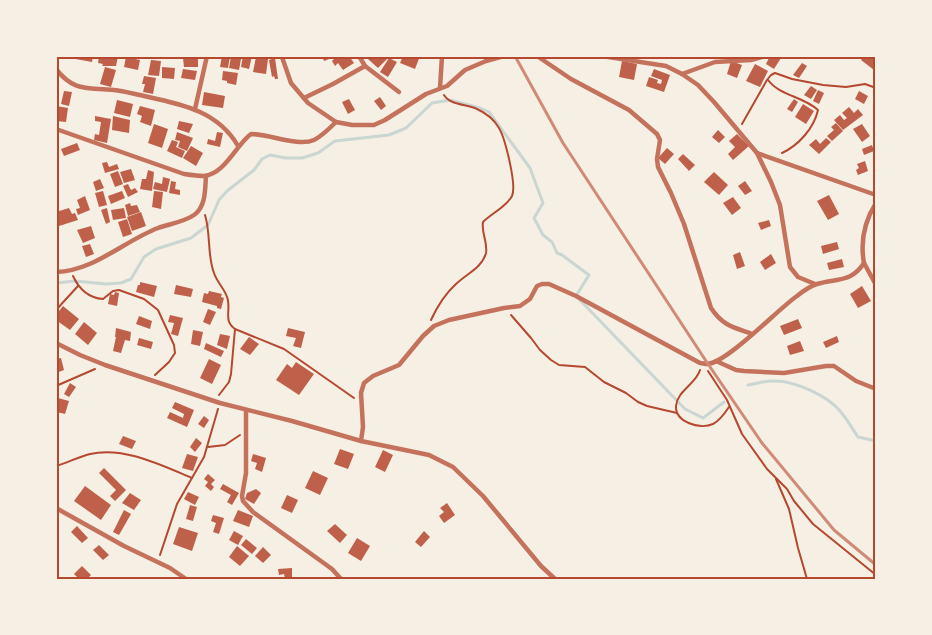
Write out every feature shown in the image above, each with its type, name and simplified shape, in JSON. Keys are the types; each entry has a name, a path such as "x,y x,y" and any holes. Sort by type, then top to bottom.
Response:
{"street":[{"path":"195,109 207,56"},
{"path":"359,56 365,66 399,92"},
{"path":"440,88 442,56"},
{"path":"283,57 291,83 313,107 336,122 352,125 374,125 426,94 447,86 465,70 504,56"},
{"path":"537,56 571,80 629,110 657,134 660,140 657,159 658,167 672,193 684,224 711,308 718,319 752,334"},
{"path":"602,56 666,66 698,85 757,153 780,205 790,267 798,276 815,284"},
{"path":"682,74 715,62 751,60 766,56"},
{"path":"304,98 334,84 365,66"},
{"path":"56,69 68,81 88,89 115,90 168,100 195,109 225,128 238,146"},
{"path":"56,129 184,174 206,176 227,163 238,146 251,134 303,142 314,140 336,122"},
{"path":"757,153 876,195"},
{"path":"56,272 71,271 84,266 157,228 195,215 202,206 205,196 206,176"},
{"path":"876,203 865,223 862,252 864,263 876,285"},
{"path":"361,441 363,427 360,402 364,383 373,376 400,365 423,336 434,326 449,320 520,306 530,299 537,286 542,284 549,284 576,296 702,363 708,364 716,362 796,297 815,284 851,277 858,272 864,263"},
{"path":"56,343 105,365 220,403 361,441 429,455 453,467 483,496 540,566 555,579"},
{"path":"716,362 736,370 784,373 834,366 856,381 876,389"},
{"path":"246,410 247,464 242,496 243,501 253,512 332,569 341,579"},
{"path":"56,508 186,579"}],"path":[{"path":"739,131 771,75 775,73 792,80 823,85 846,88 865,84 876,88"},
{"path":"768,80 773,87 806,102 818,110 804,137 792,149 771,159"},
{"path":"430,322 454,285 483,260 486,250 483,222 512,196 514,186 505,142 500,128 492,119 475,108 446,98 440,88"},
{"path":"202,206 208,225 211,265 214,276 226,294 228,301 227,318 230,326 284,349 360,402"},
{"path":"71,271 79,286 93,298 103,300 119,290 144,299 158,310 174,345 175,353 170,362 149,379"},
{"path":"56,310 79,286"},
{"path":"504,308 550,360 559,364 585,367 604,382 647,406 677,413 686,422 704,426 716,423 729,407"},
{"path":"214,401 229,382 235,329"},
{"path":"677,413 676,404 680,395 698,375 702,363"},
{"path":"702,363 727,400 735,422 753,451 813,524 876,575"},
{"path":"56,386 105,365"},
{"path":"158,562 177,504 208,447 220,403"},
{"path":"208,447 225,445 245,430"},
{"path":"56,466 89,454 104,452 126,455 151,462 192,478"},
{"path":"775,477 789,509 798,548 808,579"}],"building":[{"path":"70,56 93,56 92,62 70,58"},
{"path":"99,56 111,58 111,56 118,56 116,66 102,66 103,64 98,63"},
{"path":"222,56 230,56 228,68 220,67"},
{"path":"243,56 252,56 249,69 241,67"},
{"path":"322,56 349,56 354,63 343,70 338,63 335,66 332,61 334,59 324,61"},
{"path":"371,56 384,56 387,59 378,68 368,59"},
{"path":"403,56 420,56 415,69 400,63"},
{"path":"770,56 781,58 774,69 766,64"},
{"path":"864,56 876,56 876,67 874,70 861,60"},
{"path":"126,57 140,60 138,70 124,67"},
{"path":"198,57 198,67 184,67 183,58"},
{"path":"231,57 241,59 239,70 229,68"},
{"path":"256,57 268,59 266,74 253,72"},
{"path":"275,58 278,79 275,79 274,76 272,77 269,60"},
{"path":"389,58 397,62 388,77 380,72"},
{"path":"151,60 161,61 159,76 148,75"},
{"path":"622,61 637,64 634,80 619,77"},
{"path":"731,61 742,65 737,78 727,74"},
{"path":"802,63 807,66 799,78 793,75"},
{"path":"755,64 768,71 760,87 746,81"},
{"path":"105,67 116,70 111,87 100,84"},
{"path":"162,67 175,68 174,79 162,78"},
{"path":"183,69 197,71 195,80 181,78"},
{"path":"654,69 670,75 664,92 646,86 649,77 658,80 657,83 661,84 662,80 651,76"},
{"path":"223,71 238,73 236,85 222,80"},
{"path":"144,76 156,78 153,94 143,92"},
{"path":"811,86 817,90 811,99 804,95"},
{"path":"818,90 824,93 819,104 813,101"},
{"path":"64,91 72,92 69,106 61,104"},
{"path":"859,91 868,96 864,104 855,99"},
{"path":"204,92 225,96 223,108 202,105"},
{"path":"380,97 386,106 381,110 374,101"},
{"path":"349,99 355,110 348,114 342,102"},
{"path":"794,99 798,102 792,112 787,109"},
{"path":"117,100 133,104 130,117 114,113"},
{"path":"803,104 814,111 806,124 795,117"},
{"path":"56,106 68,108 66,122 56,121"},
{"path":"140,106 155,110 151,126 140,122 142,116 137,114"},
{"path":"849,107 854,113 858,109 863,115 843,130 834,120 840,115 844,120 847,118 842,113"},
{"path":"95,116 111,119 107,143 94,140 95,134 99,135 101,122 95,121"},
{"path":"113,116 130,120 129,133 112,130"},
{"path":"179,121 193,124 189,133 177,129"},
{"path":"836,123 843,131 832,141 827,136 834,130 831,127"},
{"path":"154,124 168,129 162,148 148,143"},
{"path":"862,124 870,136 862,142 853,129"},
{"path":"718,130 725,137 719,143 712,137"},
{"path":"177,132 193,138 187,151 178,147 180,141 175,140"},
{"path":"217,132 223,133 220,147 207,144 208,139 215,141"},
{"path":"737,134 749,146 733,160 728,154 735,147 729,141"},
{"path":"826,138 831,142 819,154 809,145 816,139 820,144"},
{"path":"172,140 178,142 176,147 185,151 182,158 167,151"},
{"path":"77,143 80,150 64,156 61,149"},
{"path":"872,145 874,151 864,155 862,149"},
{"path":"191,146 203,153 196,166 183,158"},
{"path":"667,148 674,154 665,164 658,158"},
{"path":"683,154 695,165 689,171 678,159"},
{"path":"865,161 868,171 858,175 856,170 859,168 857,164"},
{"path":"107,162 109,167 117,164 119,169 105,173 102,163"},
{"path":"131,169 135,180 124,183 120,172"},
{"path":"148,170 154,172 152,191 140,189 142,179 146,179"},
{"path":"118,171 123,184 115,187 110,174"},
{"path":"714,172 728,185 719,195 704,182"},
{"path":"163,177 170,179 167,192 153,189 155,182 162,184"},
{"path":"100,179 104,188 96,191 93,182"},
{"path":"171,181 176,182 175,189 180,190 180,195 169,193"},
{"path":"745,181 752,191 745,195 738,186"},
{"path":"128,184 131,190 135,188 138,192 128,197 123,186"},
{"path":"103,191 107,205 99,207 95,193"},
{"path":"122,191 125,198 111,204 108,196"},
{"path":"154,191 163,192 161,209 152,207"},
{"path":"829,195 839,214 828,220 817,201"},
{"path":"85,196 90,210 78,215 76,209 80,208 77,200"},
{"path":"733,197 741,208 732,215 723,203"},
{"path":"130,203 131,206 137,205 140,212 128,216 125,205"},
{"path":"69,208 72,214 75,213 78,220 59,226 56,212"},
{"path":"107,208 110,222 106,224 101,210"},
{"path":"124,208 126,218 113,220 111,210"},
{"path":"141,212 146,226 132,231 127,217"},
{"path":"127,219 132,234 123,237 118,222"},
{"path":"769,220 771,226 761,230 758,223"},
{"path":"91,226 95,238 83,243 77,230"},
{"path":"837,242 839,249 823,254 821,246"},
{"path":"90,244 94,254 86,257 82,246"},
{"path":"740,252 745,266 737,269 733,255"},
{"path":"771,254 776,263 765,270 760,262"},
{"path":"842,259 844,267 829,270 827,263"},
{"path":"140,282 157,286 154,297 136,292"},
{"path":"176,285 193,289 191,297 174,294"},
{"path":"862,286 871,301 858,308 850,294"},
{"path":"209,291 222,294 221,297 224,298 221,309 202,302 204,293 208,294"},
{"path":"115,292 119,293 117,306 108,304 110,294 114,295"},
{"path":"63,306 79,319 70,330 56,320 56,315"},
{"path":"208,309 216,312 210,325 203,322"},
{"path":"170,315 183,318 178,336 171,334 174,323 168,322"},
{"path":"139,316 152,321 150,329 136,324"},
{"path":"798,319 802,328 784,335 780,326"},
{"path":"84,322 97,333 88,345 75,334"},
{"path":"116,328 131,332 130,341 125,340 121,353 113,351"},
{"path":"288,328 305,332 301,348 293,346 296,338 286,336"},
{"path":"193,330 203,332 200,346 191,344"},
{"path":"220,334 230,336 227,349 217,345"},
{"path":"837,336 839,342 826,348 823,342"},
{"path":"249,337 259,344 250,355 240,349"},
{"path":"139,338 153,342 151,349 137,345"},
{"path":"800,341 804,351 790,355 787,346"},
{"path":"206,343 224,351 221,357 204,349"},
{"path":"61,358 64,370 56,373 56,359"},
{"path":"209,359 221,365 212,384 200,378"},
{"path":"296,362 314,374 299,395 276,380 287,364 292,368"},
{"path":"70,383 76,387 69,397 64,394"},
{"path":"58,398 69,401 65,414 57,412"},
{"path":"175,402 194,410 187,427 167,418 170,412 183,418 184,414 172,408"},
{"path":"204,416 209,420 204,428 198,424"},
{"path":"123,436 136,441 132,449 119,444"},
{"path":"196,438 202,443 195,452 190,447"},
{"path":"340,449 354,454 348,469 334,464"},
{"path":"383,450 393,455 385,472 375,467"},
{"path":"187,454 198,457 193,471 182,468"},
{"path":"253,454 266,458 262,472 255,469 257,463 251,461"},
{"path":"104,468 126,490 115,501 110,496 116,490 99,473"},
{"path":"313,471 328,478 320,495 305,488"},
{"path":"208,474 215,480 211,484 214,487 211,491 205,486 208,482 204,479"},
{"path":"223,484 239,493 232,505 227,502 231,495 220,489"},
{"path":"85,486 111,505 101,520 74,501"},
{"path":"256,489 261,493 254,504 245,499 247,493"},
{"path":"188,492 199,497 195,505 184,499"},
{"path":"130,493 141,500 134,510 122,503"},
{"path":"287,495 298,500 292,513 281,508"},
{"path":"447,503 455,515 444,523 439,516 444,512 440,508"},
{"path":"190,505 197,507 193,521 186,519"},
{"path":"124,510 131,514 119,535 113,532"},
{"path":"238,510 253,516 249,527 233,521"},
{"path":"213,515 224,518 219,534 213,532 216,523 211,521"},
{"path":"335,524 347,535 340,543 327,531"},
{"path":"77,526 88,538 82,543 71,532"},
{"path":"179,527 198,533 192,551 173,544"},
{"path":"234,531 243,536 238,545 229,540"},
{"path":"424,531 430,537 421,547 415,542"},
{"path":"357,538 370,546 361,561 348,553"},
{"path":"246,539 257,548 252,554 241,545"},
{"path":"99,545 109,555 103,560 93,550"},
{"path":"237,546 249,556 240,566 229,557"},
{"path":"263,547 271,555 263,563 255,556"},
{"path":"82,566 91,575 87,579 79,579 74,574"},
{"path":"292,568 292,577 285,579 284,574 279,575 278,569"}],"waterway":[{"path":"56,283 75,281 106,284 121,283 131,279 144,257 156,249 191,238 208,225 219,200 227,191 254,170 262,159 270,155 302,158 318,153 335,141 389,135 406,128 432,103 450,100 489,112 530,168 543,203 534,218 543,235 552,242 557,253 589,275 576,296 685,409 703,418 724,402"},
{"path":"748,385 768,381 783,382 810,390 835,405 858,437 876,441"}],"railway":[{"path":"515,56 563,143 762,443 834,530 876,565"}]}
